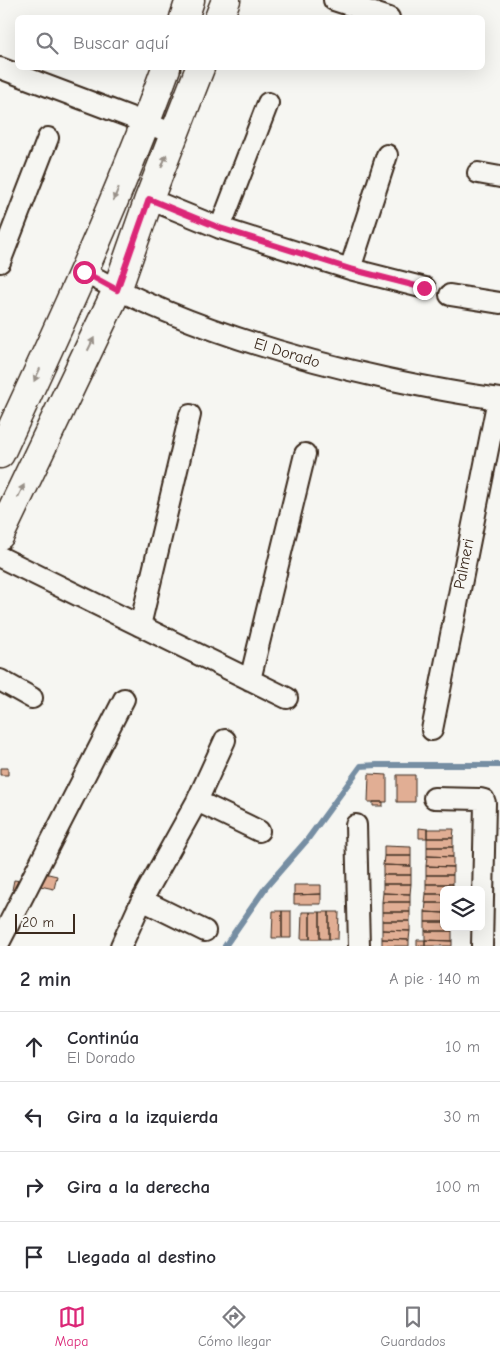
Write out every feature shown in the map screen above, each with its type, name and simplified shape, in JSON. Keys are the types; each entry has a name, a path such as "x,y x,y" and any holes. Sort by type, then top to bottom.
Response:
{"street":[{"path":"185,15 190,0"},
{"path":"220,15 226,0"},
{"path":"334,0 379,15"},
{"path":"0,68 174,134"},
{"path":"0,454 84,272 146,123 165,70"},
{"path":"0,535 117,290 149,199 199,70"},
{"path":"220,228 268,103"},
{"path":"0,262 48,138"},
{"path":"350,269 387,155"},
{"path":"478,173 500,177"},
{"path":"149,199 220,228 350,269 424,288"},
{"name":"El Dorado","path":"84,272 117,290 184,318 262,346 334,367 419,386 499,399"},
{"path":"450,295 500,303"},
{"name":"Palmeri","path":"432,730 499,399"},
{"path":"140,626 190,415"},
{"path":"250,680 305,454"},
{"path":"0,556 287,698"},
{"path":"0,680 32,698"},
{"path":"0,940 124,699"},
{"path":"121,946 142,900 197,801 225,740"},
{"path":"434,798 480,799 486,803 482,946"},
{"path":"197,801 259,831"},
{"path":"356,825 358,946"},
{"path":"142,900 205,930"}],"building":[{"path":"0,768 8,768 8,775 0,775"},
{"path":"369,774 387,775 387,802 368,802"},
{"path":"397,775 415,775 415,802 397,802"},
{"path":"373,802 383,802 383,806 373,806"},
{"path":"419,828 427,829 427,838 419,838"},
{"path":"427,829 454,829 453,838 427,838"},
{"path":"427,838 453,838 453,847 427,847"},
{"path":"384,846 411,847 411,856 384,856"},
{"path":"427,847 453,847 453,857 427,856"},
{"path":"384,856 411,856 411,866 383,865"},
{"path":"427,856 453,857 453,867 426,866"},
{"path":"383,865 411,866 411,875 383,875"},
{"path":"426,866 453,867 453,875 426,875"},
{"path":"44,873 57,876 54,889 40,886"},
{"path":"383,875 411,875 411,884 383,884"},
{"path":"426,875 453,875 453,884 426,884"},
{"path":"14,880 21,881 19,891 12,890"},
{"path":"383,884 411,884 410,894 383,893"},
{"path":"426,884 453,884 453,886 440,886 440,894 426,894"},
{"path":"294,885 321,885 321,894 294,895"},
{"path":"383,893 410,894 410,902 382,902"},
{"path":"321,894 321,904 294,904 294,895"},
{"path":"426,894 440,894 440,903 425,903"},
{"path":"382,902 410,902 410,912 382,912"},
{"path":"426,903 440,903 440,913 425,912"},
{"path":"273,911 282,911 282,938 272,938"},
{"path":"282,911 291,911 291,938 282,938"},
{"path":"302,912 310,912 310,939 301,939"},
{"path":"310,912 320,912 320,939 310,939"},
{"path":"320,912 329,912 329,939 320,939"},
{"path":"329,912 339,912 338,939 329,939"},
{"path":"382,912 410,912 410,921 382,921"},
{"path":"425,912 440,913 440,922 425,922"},
{"path":"382,921 410,921 410,931 382,930"},
{"path":"425,922 440,922 440,931 425,931"},
{"path":"382,930 410,931 409,940 382,939"},
{"path":"425,931 452,931 452,941 425,940"},
{"path":"382,939 409,940 409,946 382,946"},
{"path":"417,940 425,940 425,946 417,946"},
{"path":"425,940 452,941 452,946 425,946"}],"waterway":[{"path":"225,946 266,887 307,840 361,766 500,765"}],"route":[{"path":"84,272 117,290 149,199 220,228 350,269 424,288"}]}
